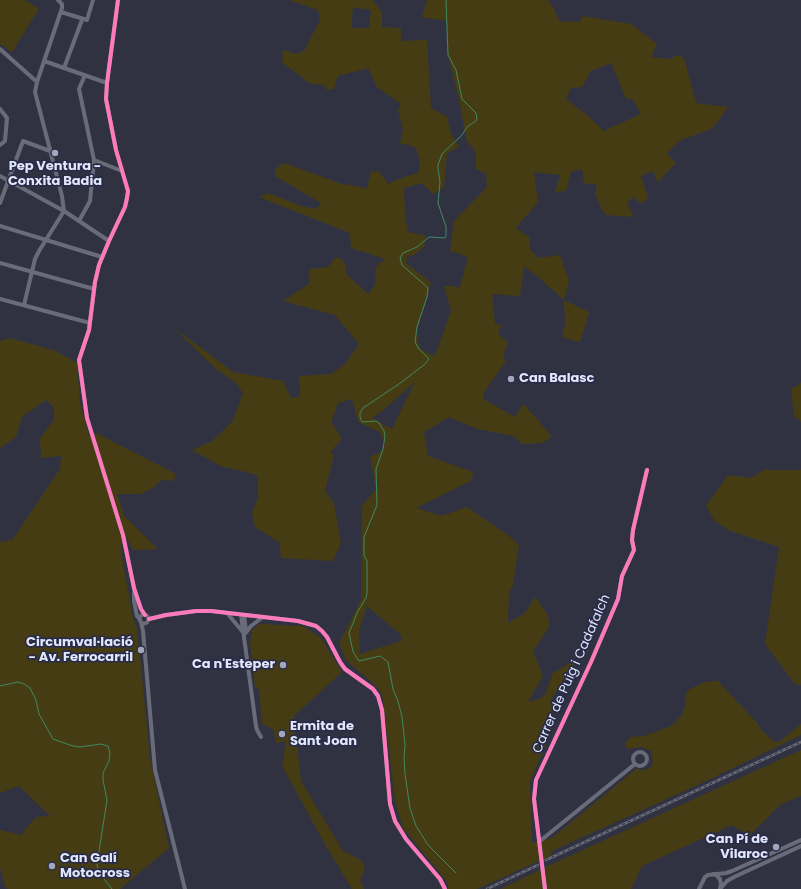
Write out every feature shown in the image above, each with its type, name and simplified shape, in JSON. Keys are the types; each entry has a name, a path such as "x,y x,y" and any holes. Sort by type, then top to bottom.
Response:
{"street":[{"path":"24,305 39,251 64,211 62,196 35,92 61,12 63,2 58,0"},
{"path":"61,12 82,20 87,20 93,0"},
{"path":"118,0 107,83 107,106 116,150 128,191 128,198 108,241 96,275 90,323 79,360 87,418 123,535 134,588 141,609 147,618"},
{"path":"64,68 82,20"},
{"path":"0,49 37,82"},
{"path":"44,61 107,83"},
{"path":"79,222 90,201 94,160 79,89 84,75"},
{"path":"0,109 7,118 7,125 5,141 0,145"},
{"path":"0,203 23,141 50,150"},
{"path":"94,160 122,171"},
{"path":"0,176 64,211 108,241"},
{"path":"0,226 102,257"},
{"path":"0,263 94,289"},
{"path":"0,299 90,323"},
{"name":"Carrer de Puig i Cadafalch","path":"545,889 534,799 536,780 591,662 618,599 622,576 634,550 632,540 633,530 647,470"},
{"path":"134,588 134,601 137,616 144,624 147,618"},
{"path":"185,889 155,770 143,631 140,620 142,615 147,618 196,611 211,611 298,621 316,626 327,637 345,669 373,689 378,696 382,710 390,804 395,821 406,839 440,879 445,889"},
{"path":"227,613 244,633"},
{"path":"243,615 256,726 261,737"},
{"path":"244,633 263,617"},
{"path":"143,631 147,618"},
{"path":"540,841 635,764"},
{"path":"699,889 705,877 711,874 732,872 801,840"},
{"path":"720,889 727,881 801,846"},
{"path":"711,874 716,875 720,879 720,889"},
{"path":"702,884 704,889"}],"shaded area":[{"path":"0,0 25,0 39,9 12,52 0,44"},
{"path":"289,0 373,0 382,12 382,27 401,28 401,41 427,40 431,108 447,117 451,134 459,147 447,153 444,187 433,194 422,183 404,188 405,214 408,232 426,236 424,247 414,255 407,256 406,263 431,283 416,332 420,349 433,356 436,353 451,311 444,286 454,286 459,289 468,257 450,251 454,221 487,187 486,174 476,169 476,153 466,139 460,104 448,55 447,21 422,17 427,0 548,0 559,21 579,22 583,16 631,24 657,44 651,57 671,59 676,55 684,58 696,103 728,107 713,128 679,141 667,153 676,163 658,183 653,171 641,176 648,198 641,204 633,197 627,203 634,217 605,215 595,195 597,185 584,183 582,169 571,172 566,191 555,192 560,175 534,172 538,202 516,228 530,238 530,249 538,258 560,255 569,281 564,300 524,266 520,296 492,294 495,324 502,325 498,334 508,342 503,358 506,361 484,392 483,399 515,417 523,404 552,437 542,443 522,444 513,436 478,429 449,417 424,432 428,456 473,472 472,480 416,508 442,516 467,507 508,535 519,545 513,585 509,593 508,623 525,613 535,597 547,614 550,625 533,651 543,676 528,702 544,697 553,673 576,659 574,665 550,701 554,706 552,730 530,782 532,843 552,838 636,769 645,770 651,767 653,763 651,751 642,747 627,749 625,745 627,740 631,737 644,736 671,726 682,715 688,690 705,682 718,681 758,724 761,730 773,741 780,741 801,724 801,735 702,783 550,852 552,855 477,889 448,889 448,883 403,828 395,801 382,694 374,684 346,660 339,643 361,600 362,506 376,489 370,456 380,453 385,444 380,432 358,422 352,399 338,403 331,422 342,439 330,452 334,454 325,491 334,504 341,543 333,561 281,558 280,543 255,527 252,513 258,498 258,475 221,466 192,450 212,441 233,421 243,393 235,382 216,369 173,327 233,372 283,381 291,398 300,397 299,376 331,374 345,364 359,344 335,315 283,301 309,284 310,269 328,267 336,257 344,261 347,275 368,294 375,285 376,267 385,259 351,248 350,233 259,197 268,193 301,206 316,209 321,203 275,176 275,169 284,163 342,184 367,188 371,172 379,171 388,184 418,173 420,162 416,148 410,145 400,144 403,129 398,110 401,104 377,87 368,68 338,76 334,89 327,90 324,85 309,83 282,62 283,50 296,54 304,51 320,20 318,10","holes":["353,7 371,10 369,28 351,28","611,63 626,99 633,99 641,114 604,131 566,99 571,88 582,87 591,71","415,382 392,429 372,418","367,606 402,636 401,641 360,654 359,630"]},
{"path":"564,300 589,312 580,342 562,337 565,324"},
{"path":"10,338 56,351 77,363 80,402 89,436 96,433 176,474 173,481 161,480 154,487 141,494 117,494 124,516 158,549 133,550 123,531 121,552 133,618 137,628 150,758 169,848 120,889 8,889 5,886 0,868 0,830 21,835 36,817 50,816 19,786 0,793 0,542 12,540 60,469 61,456 41,458 40,438 54,420 54,407 46,400 22,417 16,437 0,448 0,341"},
{"path":"801,383 801,422 794,416 791,389"},
{"path":"801,469 801,685 794,683 765,644 779,547 728,530 715,521 706,506 728,475 751,478 764,470"},
{"path":"259,624 303,626 321,638 342,672 294,716 301,781 343,851 361,860 365,867 360,881 364,889 352,889 327,848 282,766 286,741 276,743 273,729 262,724 259,689 255,688 250,642 252,630"},
{"path":"801,750 801,796 781,804 749,836 732,825 642,866 631,889 501,889 548,866"}],"waterway":[{"path":"446,0 448,55 456,70 462,99 476,113 477,120 467,127 462,135 442,154 438,165 440,182 438,203 446,227 445,238 429,237 417,247 403,253 400,258 402,265 428,288 427,297 417,327 415,342 419,349 429,359 425,364 399,384 363,408 360,413 362,422 376,421 379,423 385,436 383,449 376,469 377,505 364,537 364,555 367,561 367,593 349,633 353,652 359,661 380,656 388,662 393,689 402,717 405,745 405,774 410,808 416,826 428,845 456,873"},
{"path":"0,686 18,682 30,688 36,700 39,714 53,739 80,747 101,744 108,746 110,753 109,761 103,773 107,800 97,864 98,871 112,889"}],"railway":[{"path":"546,860 801,742"},
{"path":"487,889 538,865"}],"cycle path":[{"path":"118,0 106,99 116,150 128,191 125,207 99,265 95,282 89,330 79,360 87,418 123,535 134,588 141,609 145,615"},
{"path":"545,889 534,799 536,780 591,662 618,599 622,576 634,550 632,540 633,530 647,470"},
{"path":"149,619 196,611 211,611 298,621 316,626 322,631 345,669 373,689 378,696 382,710 390,804 395,821 406,839 440,879 445,889"}],"place":[{"name":"Pep Ventura - Conxita Badia","path":"55,153"},
{"name":"Can Balasc","path":"511,379"},
{"name":"Circumval·lació - Av. Ferrocarril","path":"141,650"},
{"name":"Ca n'Esteper","path":"283,665"},
{"name":"Ermita de Sant Joan","path":"282,734"},
{"name":"Can Pí de Vilaroc","path":"776,847"},
{"name":"Can Galí Motocross","path":"52,866"}]}
